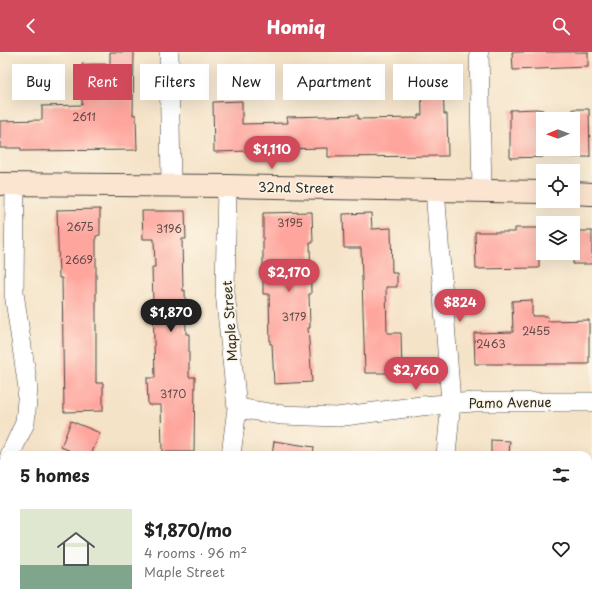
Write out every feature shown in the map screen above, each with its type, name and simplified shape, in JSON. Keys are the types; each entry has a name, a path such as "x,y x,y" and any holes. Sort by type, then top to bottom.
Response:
{"street":[{"path":"169,52 171,185"},
{"path":"480,52 482,191"},
{"path":"7,184 14,294 28,388 25,423 12,451"},
{"name":"32nd Street","path":"7,184 171,185 536,192"},
{"name":"Maple Street","path":"228,186 226,292 237,408 232,451"},
{"path":"435,189 451,403 446,451"},
{"path":"580,193 592,194"},
{"name":"Pamo Avenue","path":"237,408 282,415 337,417 451,403 592,402"}],"building":[{"path":"110,52 134,52 133,115 136,115 137,150 21,151 21,148 0,148 0,121 42,120 42,106 82,105 82,100 132,100 132,64 110,64"},
{"path":"512,52 588,52 588,67 513,70"},
{"path":"422,100 444,100 444,114 447,114 448,156 328,157 328,148 282,149 282,154 250,154 250,151 214,152 213,102 242,101 242,124 288,123 287,117 358,115 358,119 418,118 418,115 422,115"},
{"path":"573,109 589,109 590,157 573,157 580,156 580,112 573,112"},
{"path":"510,110 543,110 543,112 536,112 536,156 543,157 510,158"},
{"path":"100,209 100,235 96,236 96,383 103,383 103,411 64,412 62,278 59,278 57,210"},
{"path":"142,211 185,211 186,239 182,239 183,291 185,290 186,334 189,334 189,377 195,377 194,451 162,451 161,405 148,405 147,378 155,378 152,267 155,267 154,239 143,239"},
{"path":"312,212 313,243 310,243 311,294 309,294 310,328 308,328 312,382 274,384 272,344 270,344 269,294 263,294 263,213"},
{"path":"371,213 372,229 391,228 392,273 397,273 397,287 386,287 387,333 401,333 402,373 365,373 361,248 344,248 343,214"},
{"path":"515,228 536,228 536,260 539,260 539,268 476,269 475,232 515,232"},
{"path":"580,231 592,231 592,264 573,264 573,260 580,260"},
{"path":"532,300 532,316 547,316 548,321 589,320 589,364 475,364 474,333 513,332 512,301"},
{"path":"71,421 100,433 93,451 70,451 61,447"},
{"path":"491,440 510,441 509,451 491,451"},
{"path":"274,441 314,447 314,451 273,451"}]}
